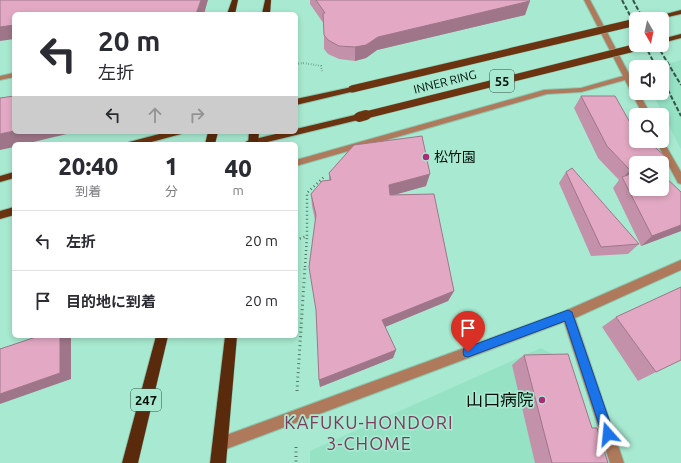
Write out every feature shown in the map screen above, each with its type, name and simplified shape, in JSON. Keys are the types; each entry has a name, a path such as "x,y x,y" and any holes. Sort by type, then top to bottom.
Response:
{"highway":[{"path":"232,12 235,0"},
{"path":"266,12 268,0"},
{"name":"247","path":"130,463 161,338"},
{"path":"218,463 231,338"}],"main road":[{"path":"669,15 681,12"},
{"name":"INNER RING","path":"298,102 629,24"},
{"path":"669,39 681,36"},
{"name":"INNER RING","path":"298,132 629,49"},
{"path":"140,142 170,134"},
{"name":"INNER RING","path":"252,140 285,134"},
{"path":"0,179 12,176"},
{"path":"0,215 12,212"}],"street":[{"path":"587,0 643,108"},
{"path":"0,78 12,75"},
{"path":"298,162 547,92 581,90 627,77"},
{"path":"664,148 681,181"},
{"path":"221,444 568,315 681,265"},
{"path":"568,315 618,463"}],"path":[{"path":"298,63 303,62 321,66 322,71"},
{"path":"297,395 307,193 326,175"},
{"path":"298,239 306,236"},
{"path":"296,447 296,463"}],"shaded area":[{"path":"681,60 681,149 669,126 669,108 660,108 656,100 669,100 669,64"},
{"path":"541,348 556,356 588,463 310,463 310,451"}],"building":[{"path":"0,0 201,0 197,12 12,12 12,25 0,27"},
{"path":"316,0 530,1 378,37 366,45 355,47 339,46 328,40 324,35 323,13 325,13"},
{"path":"12,96 12,131 0,134 0,98"},
{"path":"581,96 615,96 629,121 629,148 656,148 665,156 629,156 629,169 607,146"},
{"path":"422,136 430,174 389,185 390,195 434,194 454,291 382,320 396,350 319,380 316,310 309,267 316,215 311,194 322,181 331,180 329,173 354,145"},
{"path":"572,168 639,244 601,247 566,172"},
{"path":"629,174 629,191 622,177"},
{"path":"669,181 681,192 681,225 652,236 632,196 669,196"},
{"path":"681,287 681,360 656,372 616,317"},
{"path":"33,338 60,338 60,373 0,394 0,349"},
{"path":"568,354 592,428 597,428 608,463 552,463 524,355"}],"railway":[{"path":"622,0 629,14"},
{"path":"633,0 639,12"},
{"path":"648,52 652,60"},
{"path":"661,52 681,85"},
{"path":"669,92 681,116"}],"place":[{"name":"松竹園","path":"426,157"},
{"name":"山口病院","path":"542,400"}],"district":[{"name":"KAFUKU-HONDORI 3-CHOME","path":"369,433"}],"route":[{"path":"468,352 568,315 608,434"}]}
